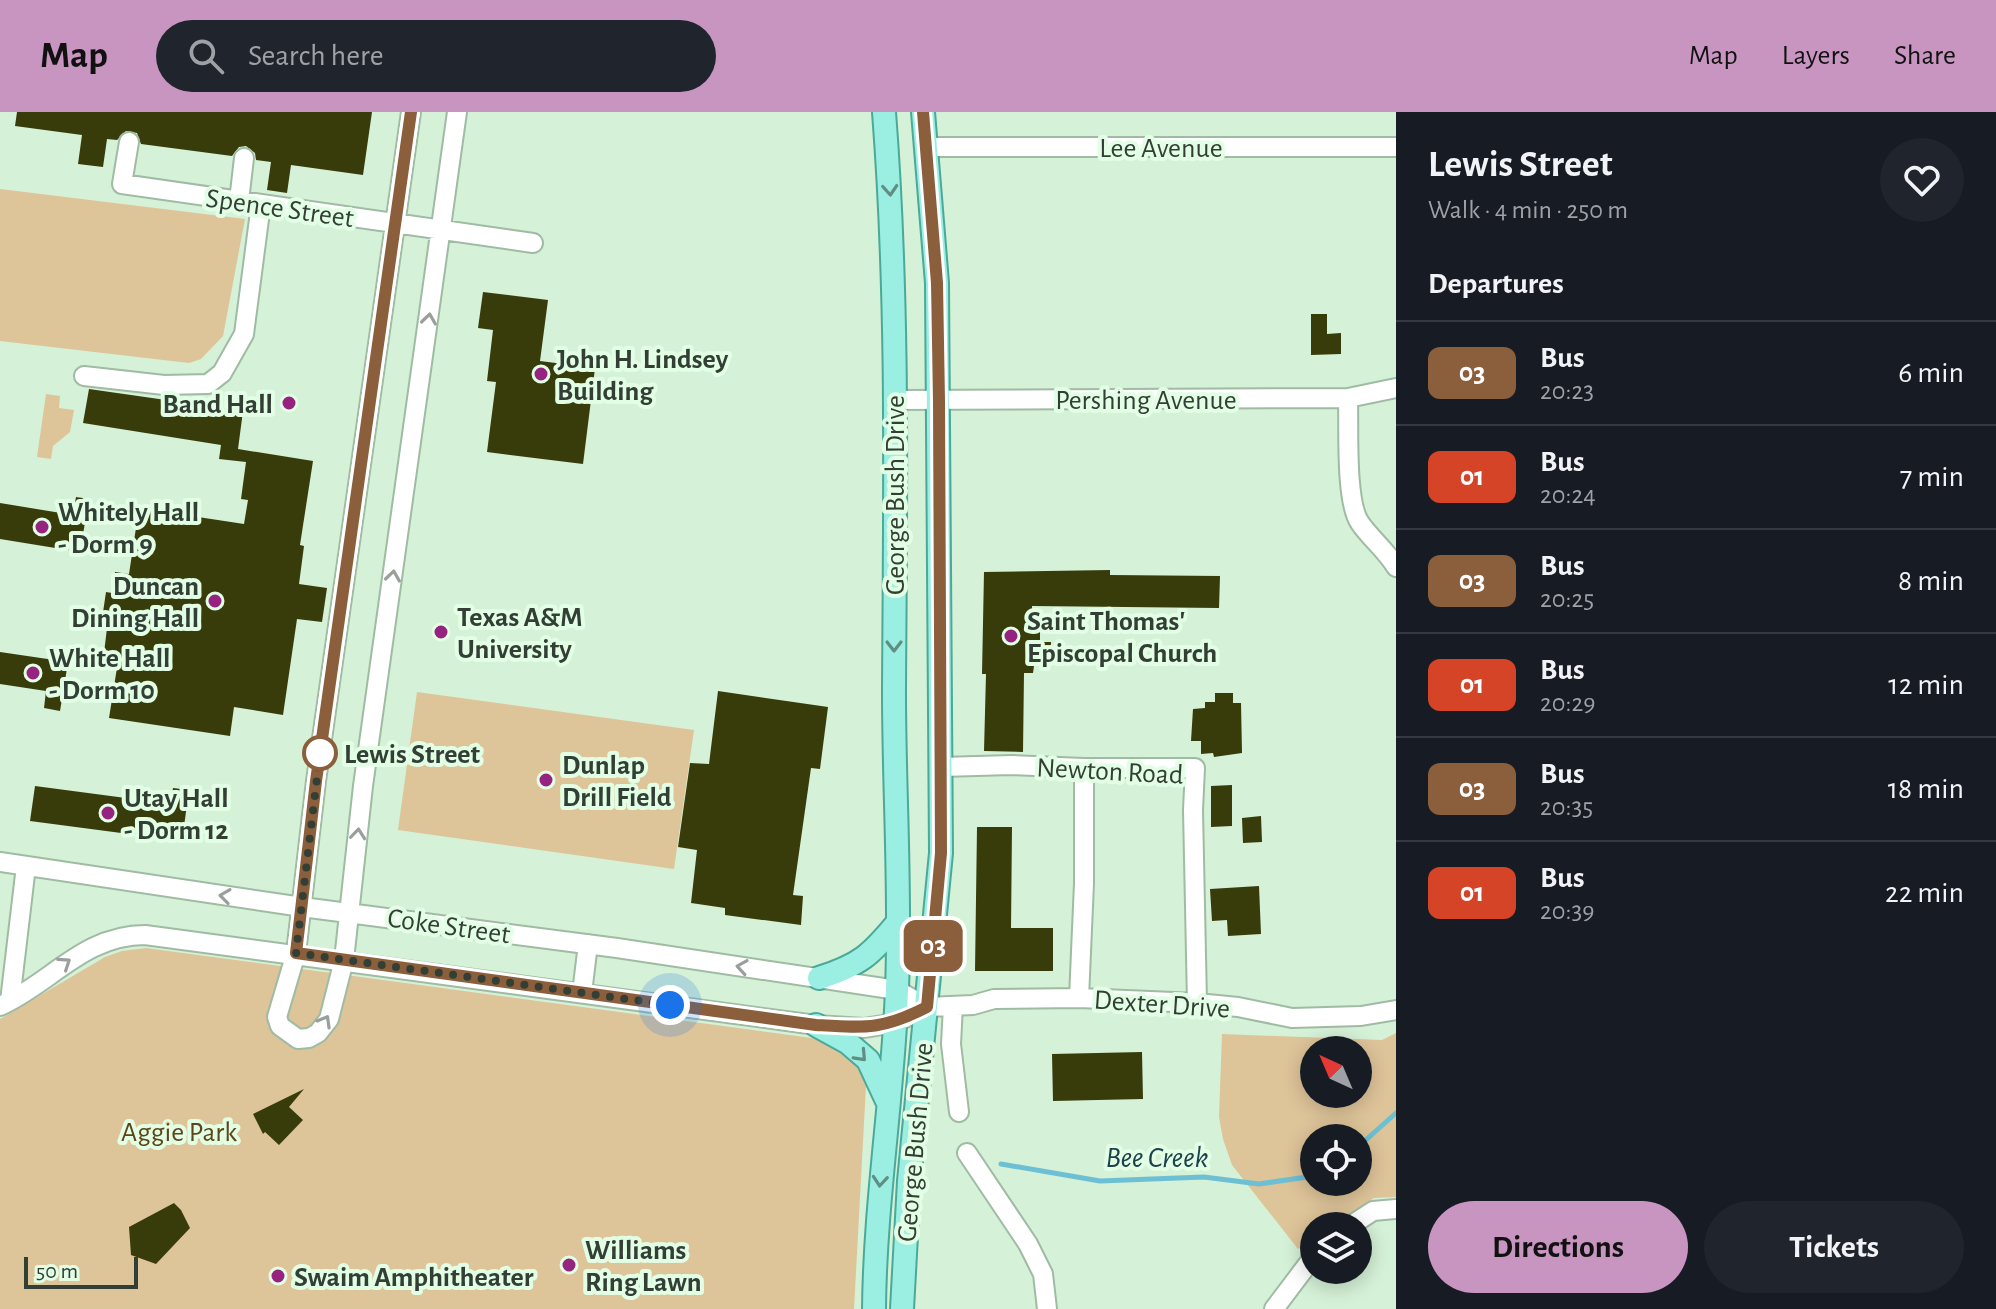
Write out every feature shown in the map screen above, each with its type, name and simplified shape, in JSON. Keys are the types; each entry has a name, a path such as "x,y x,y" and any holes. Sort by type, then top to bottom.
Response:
{"main road":[{"name":"George Bush Drive","path":"874,1309 879,1189 895,1023 898,922 894,785 891,205 884,112"},
{"name":"George Bush Drive","path":"902,1309 908,1195 941,853 937,283 923,112"},
{"path":"819,978 848,969 873,953 898,922"},
{"path":"816,1025 847,1042 868,1060 888,1104"}],"street":[{"path":"411,112 316,781 296,953 277,1017 280,1026 298,1039 318,1033 329,1019 344,960 363,786 457,112"},
{"name":"Spence Street","path":"129,142 122,184 533,243"},
{"name":"Lee Avenue","path":"927,147 1396,147"},
{"path":"239,201 244,158"},
{"path":"84,376 193,385 208,384 222,373 244,334 261,204"},
{"name":"Pershing Avenue","path":"894,400 1348,398 1396,388"},
{"path":"1348,398 1352,501 1359,521 1386,550 1396,567"},
{"name":"Newton Road","path":"941,767 1195,768 1197,1003"},
{"path":"1079,998 1084,883 1084,768"},
{"name":"Coke Street","path":"0,862 897,990"},
{"path":"5,1004 26,866"},
{"path":"5,1004 85,950 102,942 134,935 165,936 296,953 816,1025 864,1028 895,1023 927,1007"},
{"path":"582,993 588,944"},
{"path":"897,990 927,1007"},
{"name":"Dexter Drive","path":"927,1007 973,1005 994,999 1079,998 1197,1003 1238,1007 1292,1018 1361,1016 1396,1010"},
{"path":"953,1006 951,1044 959,1112"},
{"path":"967,1153 1028,1244 1043,1274 1047,1309"},
{"path":"1371,1212 1396,1209"},
{"path":"1274,1309 1300,1275"}],"green space":[{"path":"0,189 245,219 223,336 201,359 189,363 0,341"},
{"path":"46,394 60,396 59,408 74,410 70,432 53,446 51,459 37,457"},
{"name":"Dunlap Drill Field","path":"417,692 694,730 674,869 398,830"},
{"name":"Aggie Park","path":"146,948 834,1041 867,1067 854,1309 0,1309 0,1019 105,957"},
{"path":"1396,1033 1396,1197 1374,1198 1353,1212 1300,1212 1298,1249 1232,1165 1219,1117 1222,1034 1300,1037 1300,1108 1372,1108 1372,1040 1382,1040"}],"building":[{"path":"17,112 372,112 363,175 291,165 287,193 267,190 271,162 256,160 255,153 246,146 239,147 232,156 141,144 137,133 126,131 117,140 107,139 103,167 78,164 82,135 15,126"},
{"name":"John H. Lindsey Building","path":"483,292 548,300 540,361 595,368 583,464 487,452 496,382 487,381 493,330 478,328"},
{"path":"1311,314 1327,314 1327,334 1341,333 1341,354 1311,355"},
{"name":"Duncan Dining Hall","path":"89,389 243,411 238,449 313,461 300,545 304,546 299,584 327,588 322,622 297,619 283,715 234,707 230,736 109,718 119,655 104,653 107,628 101,626 106,592 112,593 115,572 129,574 139,508 244,524 248,500 241,499 246,462 219,459 221,445 83,423"},
{"name":"Whitely Hall - Dorm 9","path":"76,497 89,499 80,552 0,539 0,503 73,515"},
{"path":"1110,570 1110,575 1220,576 1219,608 1032,606 1033,630 1040,630 1040,642 1051,642 1050,665 1034,666 1033,673 1024,673 1023,752 984,751 984,572"},
{"name":"White Hall - Dorm 10","path":"0,652 68,662 60,711 44,708 46,691 0,684"},
{"path":"718,691 828,707 820,769 811,768 793,895 803,896 801,925 725,915 725,908 691,903 697,850 678,847 690,763 709,764"},
{"path":"1215,693 1233,693 1233,703 1241,703 1242,753 1214,757 1213,753 1201,754 1201,741 1191,741 1193,709 1205,708 1205,702 1215,702"},
{"path":"1232,785 1232,826 1211,827 1211,786"},
{"name":"Utay Hall - Dorm 12","path":"35,786 171,804 173,788 189,790 182,841 30,821"},
{"path":"1261,816 1262,842 1243,843 1242,818"},
{"path":"977,827 1012,827 1011,928 1053,928 1053,971 975,971"},
{"path":"1259,886 1261,934 1228,936 1227,920 1212,921 1210,889"},
{"path":"1142,1052 1143,1099 1053,1101 1052,1054"},
{"path":"304,1089 289,1107 303,1120 279,1145 265,1132 263,1134 253,1114"},
{"path":"174,1203 190,1228 156,1264 131,1255 129,1227"}],"waterway":[{"name":"Bee Creek","path":"1372,1134 1396,1113"},
{"name":"Bee Creek","path":"1001,1164 1100,1181 1204,1177 1259,1184 1300,1178"}],"bus line":[{"name":"03","path":"411,112 316,781 296,953 816,1025 864,1028 895,1023 927,1007 941,853 937,283 923,112"}],"place":[{"name":"John H. Lindsey Building","path":"541,374"},
{"name":"Band Hall","path":"289,403"},
{"name":"Whitely Hall - Dorm 9","path":"42,527"},
{"name":"Duncan Dining Hall","path":"215,601"},
{"name":"Texas A&M University","path":"441,632"},
{"name":"Saint Thomas' Episcopal Church","path":"1011,636"},
{"name":"White Hall - Dorm 10","path":"33,673"},
{"name":"Lewis Street","path":"320,753"},
{"name":"Dunlap Drill Field","path":"546,780"},
{"name":"Utay Hall - Dorm 12","path":"108,813"},
{"name":"Williams Ring Lawn","path":"569,1265"},
{"name":"Swaim Amphitheater","path":"278,1276"}],"route":[{"path":"320,753 296,953 670,1005"}]}
